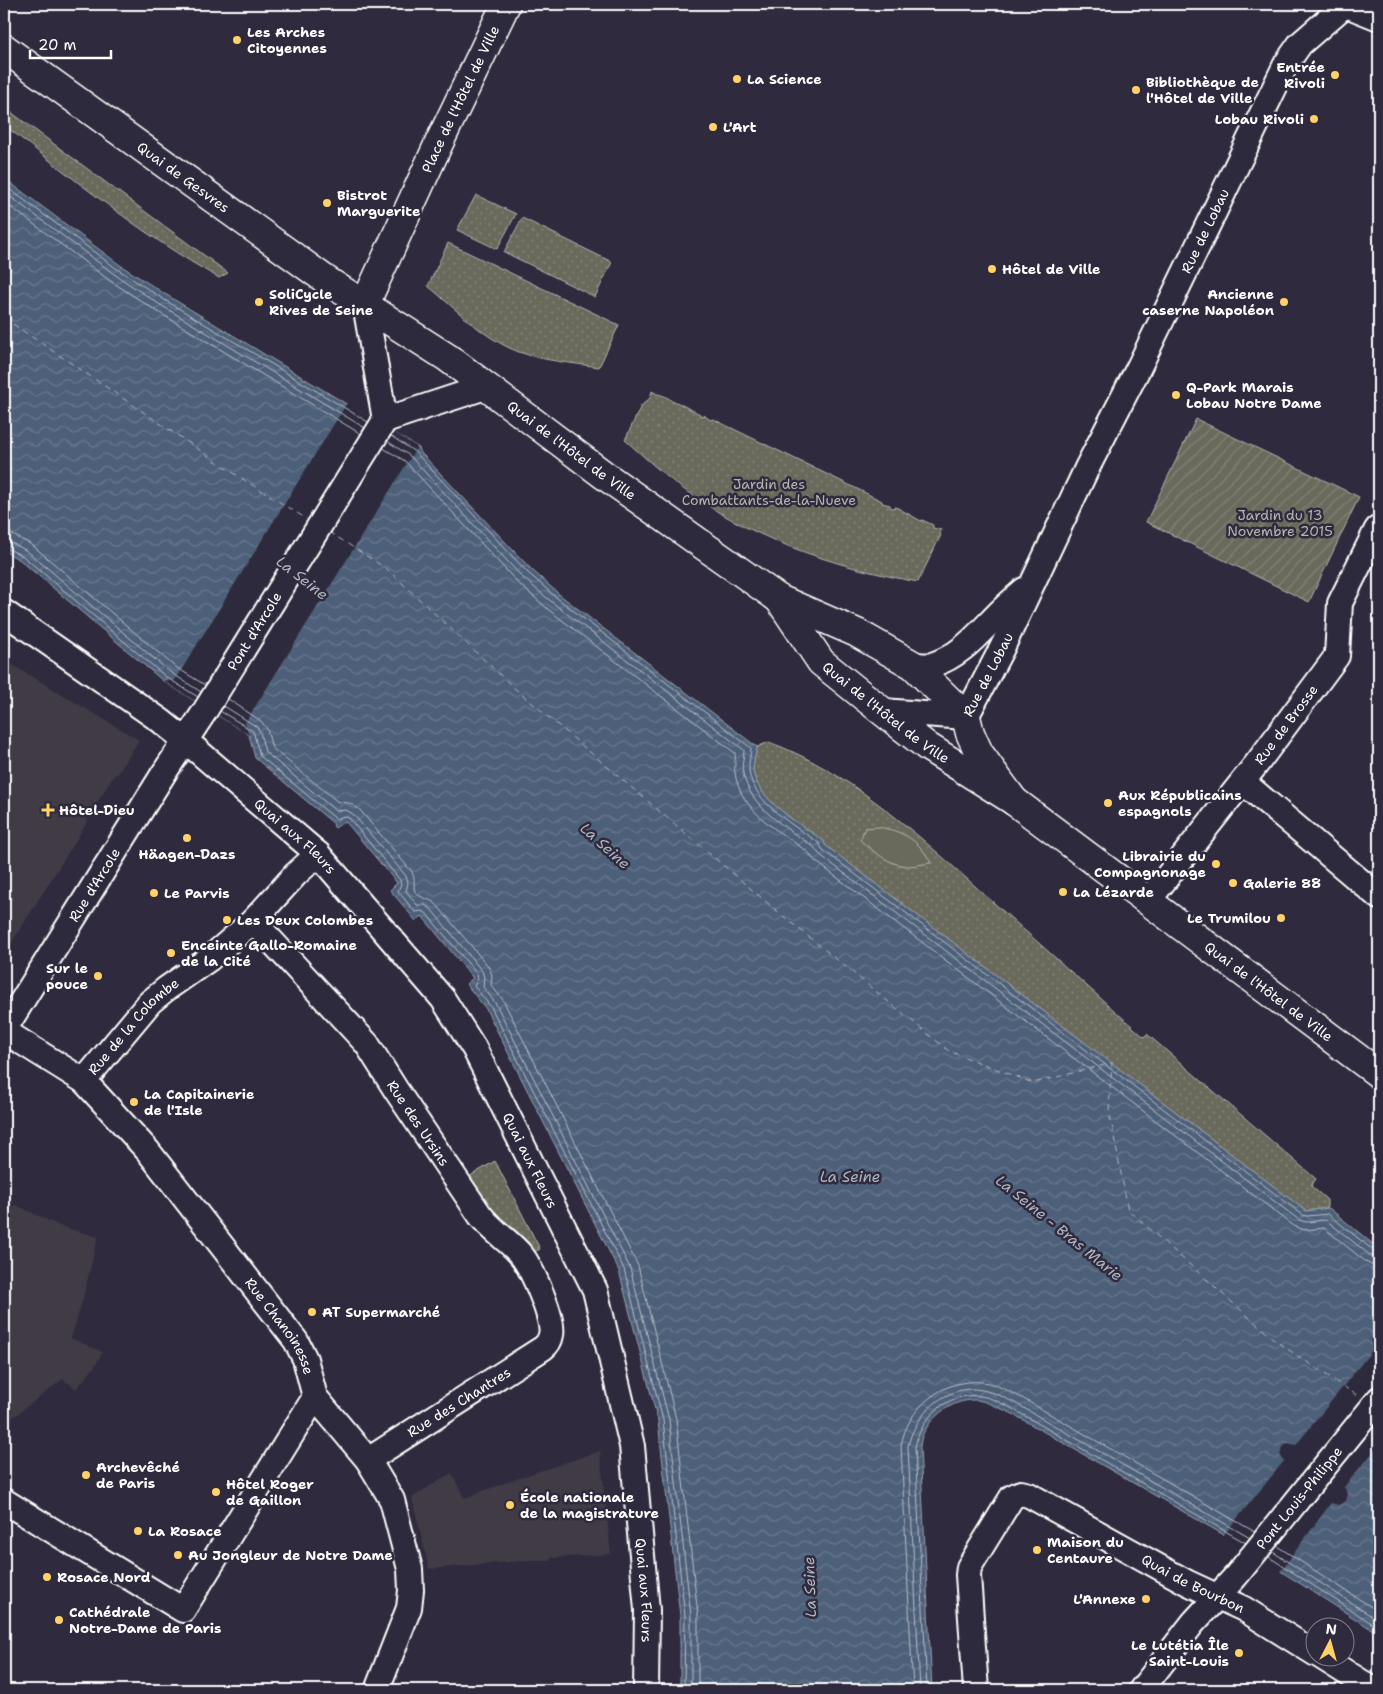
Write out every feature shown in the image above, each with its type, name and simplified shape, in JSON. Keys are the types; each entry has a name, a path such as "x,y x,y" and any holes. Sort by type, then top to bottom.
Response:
{"main road":[{"name":"Place de l'Hôtel de Ville","path":"365,304 439,143 506,4"},
{"name":"Quai de Gesvres","path":"4,48 326,280 365,304"},
{"name":"Quai de l'Hôtel de Ville","path":"365,304 441,353 612,481 779,599 856,633 913,665 966,717 970,733 979,753 1014,801"},
{"name":"Quai de l'Hôtel de Ville","path":"779,599 821,662 882,711 928,747 1014,801 1379,1074"}],"street":[{"path":"1345,4 1379,18"},
{"name":"Rue de Lobau","path":"882,711 966,717 1002,648 1087,468 1147,350 1286,64 1300,44 1345,4"},
{"path":"365,304 385,420 485,387"},
{"name":"Pont d'Arcole","path":"186,741 385,420"},
{"name":"Rue de Brosse","path":"1148,901 1242,782 1337,656 1340,603 1379,528"},
{"name":"Rue de Lobau","path":"913,665 930,665 951,657 981,632 1033,582"},
{"name":"Quai aux Fleurs","path":"4,612 161,721 318,854 443,999 459,1021 595,1290 632,1446 648,1610 646,1690"},
{"name":"Rue d'Arcole","path":"4,1031 159,781 186,741"},
{"path":"1242,782 1379,897"},
{"name":"Rue de la Colombe","path":"84,1081 150,1002 209,959 252,922 296,874 318,854"},
{"name":"Rue des Ursins","path":"252,922 367,1044 480,1216 522,1257 541,1292 551,1327 552,1335 549,1342"},
{"name":"Rue Chanoinesse","path":"4,1031 84,1081 148,1152 296,1341 306,1365 315,1397 368,1460 392,1500 410,1569 412,1590 409,1608 377,1690"},
{"name":"Rue des Chantres","path":"368,1460 543,1348 549,1342"},
{"path":"4,1501 183,1610 315,1397"},
{"name":"Pont Louis-Philippe","path":"1141,1690 1193,1623 1236,1576 1379,1398"},
{"name":"Quai de Bourbon","path":"976,1690 968,1575 969,1566 1012,1497 1021,1492 1188,1583 1244,1609 1306,1648"},
{"path":"1336,1666 1374,1690"}],"shaded area":[{"name":"Hôtel-Dieu","path":"4,660 139,740 98,801 87,819 88,821 4,955"},
{"path":"14,1204 60,1226 98,1237 82,1303 71,1338 103,1352 93,1369 76,1389 63,1379 4,1426 4,1228"},
{"name":"École nationale de la magistrature","path":"600,1451 611,1554 551,1558 550,1561 521,1561 429,1569 412,1498 452,1473 464,1498"}],"green space":[{"path":"4,107 228,273 219,278 163,244 109,206 4,125"},
{"path":"476,195 516,214 497,249 457,230"},
{"path":"522,218 612,262 595,297 504,252"},
{"path":"448,243 619,325 599,367 548,360 519,352 494,339 471,323 428,286"},
{"name":"Jardin des Combattants-de-la-Nueve","path":"652,391 700,414 700,416 704,415 710,420 713,419 880,500 892,508 896,507 921,521 933,525 933,528 941,530 941,535 918,582 853,567 790,547 730,519 674,482 625,440 641,406 650,398"},
{"name":"Jardin du 13 Novembre 2015","path":"1196,419 1359,497 1309,602 1146,522"},
{"path":"769,742 800,755 829,771 884,808 910,829 1144,1037 1147,1034 1316,1179 1311,1186 1327,1200 1327,1208 1306,1211 825,845 824,841 781,811 762,792 753,770 757,747"},
{"path":"878,827 895,831 909,838 921,848 931,863 900,865 870,849 860,840 865,828"},
{"path":"495,1161 540,1249 532,1253 495,1220 467,1178"}],"water":[{"name":"La Seine","path":"4,178 120,265 419,448 421,453 531,569 560,595 757,747 753,764 756,781 762,792 781,811 824,841 825,845 1306,1211 1329,1208 1379,1249 1379,1634 1356,1619 1356,1616 1351,1616 1224,1535 1011,1413 986,1402 974,1400 950,1406 936,1416 930,1422 921,1440 932,1690 680,1690 680,1616 658,1421 619,1271 486,1009 466,984 473,978 422,916 416,921 390,890 397,883 345,821 335,828 334,824 255,758 249,735 163,681 20,560 4,551"}],"pier":[{"path":"347,403 417,447 245,723 249,735 163,681 175,680"},
{"path":"1379,1332 1379,1445 1344,1487 1348,1493 1346,1501 1338,1505 1331,1503 1280,1572 1222,1537 1284,1461 1280,1455 1283,1447 1288,1443 1296,1445 1374,1348 1371,1339"}],"ferry route":[{"path":"4,318 235,474 310,521"},
{"path":"329,532 387,569 512,686 777,911 949,1051 1033,1083 1112,1063 1109,1110 1128,1210 1277,1342 1364,1400"}],"place":[{"name":"Les Arches Citoyennes","path":"237,40"},
{"name":"Entrée Rivoli","path":"1335,75"},
{"name":"La Science","path":"737,79"},
{"name":"Bibliothèque de l'Hôtel de Ville","path":"1136,90"},
{"name":"Lobau Rivoli","path":"1314,119"},
{"name":"L'Art","path":"713,127"},
{"name":"Bistrot Marguerite","path":"327,203"},
{"name":"Hôtel de Ville","path":"992,269"},
{"name":"SoliCycle Rives de Seine","path":"259,302"},
{"name":"Ancienne caserne Napoléon","path":"1284,302"},
{"name":"Q-Park Marais Lobau Notre Dame","path":"1176,395"},
{"name":"Aux Républicains espagnols","path":"1108,803"},
{"name":"Hôtel-Dieu","path":"48,810"},
{"name":"Häagen-Dazs","path":"187,838"},
{"name":"Librairie du Compagnonage","path":"1216,864"},
{"name":"Galerie 88","path":"1233,883"},
{"name":"La Lézarde","path":"1063,892"},
{"name":"Le Parvis","path":"154,893"},
{"name":"Le Trumilou","path":"1281,918"},
{"name":"Les Deux Colombes","path":"227,920"},
{"name":"Enceinte Gallo-Romaine de la Cité","path":"171,953"},
{"name":"Sur le pouce","path":"98,976"},
{"name":"La Capitainerie de l'Isle","path":"134,1102"},
{"name":"AT Supermarché","path":"312,1312"},
{"name":"Archevêché de Paris","path":"86,1475"},
{"name":"Hôtel Roger de Gaillon","path":"216,1492"},
{"name":"École nationale de la magistrature","path":"510,1505"},
{"name":"La Rosace","path":"138,1531"},
{"name":"Maison du Centaure","path":"1037,1550"},
{"name":"Au Jongleur de Notre Dame","path":"178,1555"},
{"name":"Rosace Nord","path":"47,1577"},
{"name":"L'Annexe","path":"1146,1599"},
{"name":"Cathédrale Notre-Dame de Paris","path":"59,1620"},
{"name":"Le Lutétia Île Saint-Louis","path":"1239,1653"}],"water label":[{"name":"La Seine - Bras Marie","path":"1059,1228"}]}
